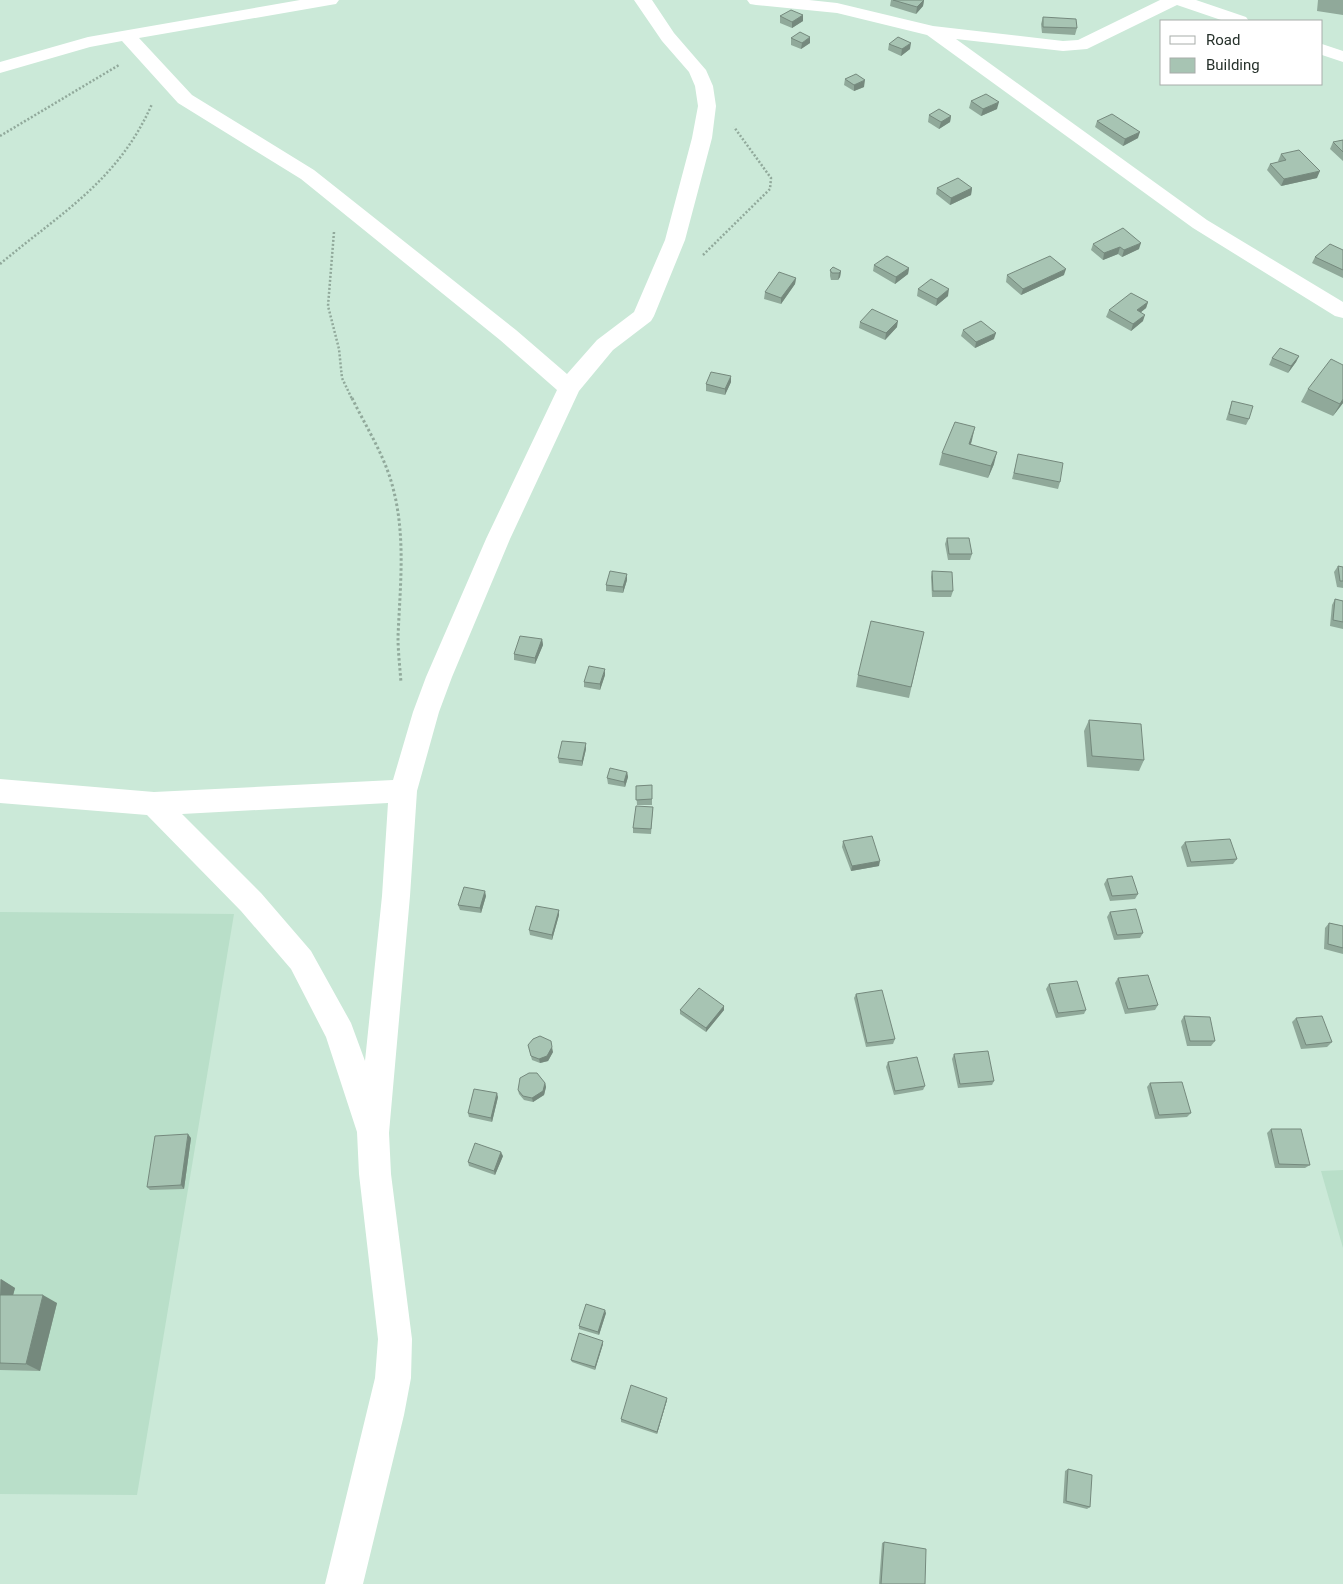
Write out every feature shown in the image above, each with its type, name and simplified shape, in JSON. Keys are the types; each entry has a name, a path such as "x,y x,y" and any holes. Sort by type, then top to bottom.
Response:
{"street":[{"path":"0,68 69,46 330,0"},
{"path":"344,1584 386,1415 393,1378 395,1339 375,1174 373,1133 396,896 403,791 426,712 498,539 569,388 605,345 643,316 675,240 702,138 707,106 704,86 697,70 663,30 643,0"},
{"path":"756,0 838,8 933,32 1063,46 1081,44 1174,0"},
{"path":"1179,0 1237,20"},
{"path":"933,32 1200,224 1343,311"},
{"path":"126,35 144,53 162,77 194,106 294,165 324,185 342,204 508,335 569,388"},
{"path":"1323,49 1343,57"},
{"path":"0,791 154,804 313,794 403,791"},
{"path":"154,804 252,902 301,960 340,1033 373,1133"}],"path":[{"path":"0,136 113,68 144,53"},
{"path":"0,264 86,195 130,151 146,122 162,77"},
{"path":"702,255 770,189 771,178 704,86"},
{"path":"342,204 332,240 328,306 331,325 339,349 342,378 381,456 393,488 400,530 402,587 398,639 401,684 407,696 426,712"}],"shaded area":[{"path":"0,912 234,914 137,1495 0,1494"},
{"path":"1343,1170 1343,1248 1321,1171"}],"building":[{"path":"893,0 924,0 917,7"},
{"path":"791,10 803,15 792,22 780,16"},
{"path":"1043,17 1076,19 1077,28 1043,27"},
{"path":"800,32 810,37 802,43 791,38"},
{"path":"898,37 911,43 902,49 889,44"},
{"path":"856,74 865,80 854,85 845,79"},
{"path":"986,94 999,102 983,109 971,101"},
{"path":"939,109 951,116 941,122 929,115"},
{"path":"1112,114 1140,132 1125,139 1097,121"},
{"path":"1343,140 1343,152 1333,142"},
{"path":"1299,150 1320,171 1284,179 1270,164 1286,160 1281,154"},
{"path":"958,178 972,188 951,198 937,188"},
{"path":"1123,228 1141,243 1124,250 1120,247 1104,253 1093,244"},
{"path":"1330,244 1343,250 1343,270 1315,257"},
{"path":"887,256 909,268 896,277 874,265"},
{"path":"1050,256 1066,269 1023,289 1007,275"},
{"path":"833,267 841,271 839,273 832,273 830,270"},
{"path":"779,272 796,278 781,298 765,292"},
{"path":"931,279 949,289 937,299 918,289"},
{"path":"1131,293 1148,302 1137,310 1145,315 1133,324 1109,310"},
{"path":"872,309 898,321 886,333 860,322"},
{"path":"981,321 996,333 976,342 963,330"},
{"path":"1280,348 1299,356 1291,366 1272,358"},
{"path":"1331,359 1343,365 1343,399 1340,404 1308,389"},
{"path":"711,372 731,376 725,389 706,384"},
{"path":"1232,401 1253,406 1249,419 1229,414"},
{"path":"955,422 975,427 969,444 997,452 991,466 942,453"},
{"path":"1018,454 1063,463 1060,482 1014,473"},
{"path":"947,538 969,538 972,554 949,554"},
{"path":"1338,566 1343,567 1343,581 1340,581"},
{"path":"610,571 627,574 623,587 606,585"},
{"path":"932,571 952,572 953,591 933,591"},
{"path":"1335,599 1343,601 1343,622 1333,620"},
{"path":"871,621 924,632 911,687 858,675"},
{"path":"520,636 542,639 535,658 514,654"},
{"path":"589,666 605,669 600,684 584,682"},
{"path":"1089,720 1141,724 1144,760 1092,756"},
{"path":"562,741 586,743 582,761 558,758"},
{"path":"610,768 627,772 624,782 607,778"},
{"path":"652,785 652,799 636,800 636,786"},
{"path":"636,806 653,807 651,829 633,828"},
{"path":"872,836 880,861 852,866 843,841"},
{"path":"1230,839 1237,859 1191,862 1185,842"},
{"path":"1132,876 1138,894 1112,896 1107,879"},
{"path":"464,887 485,891 480,908 458,905"},
{"path":"536,906 559,910 552,935 529,930"},
{"path":"1136,909 1143,933 1117,935 1110,912"},
{"path":"1329,923 1343,926 1343,948 1328,944"},
{"path":"1148,975 1158,1005 1128,1009 1118,978"},
{"path":"1077,981 1086,1010 1058,1013 1049,984"},
{"path":"699,988 724,1006 706,1028 680,1010"},
{"path":"882,990 895,1039 867,1043 856,994"},
{"path":"1184,1016 1210,1017 1215,1041 1190,1041"},
{"path":"1322,1016 1332,1042 1306,1045 1296,1018"},
{"path":"540,1036 551,1041 552,1047 547,1056 539,1059 531,1056 528,1045 533,1039"},
{"path":"988,1051 994,1081 960,1084 954,1054"},
{"path":"917,1057 925,1086 895,1091 888,1062"},
{"path":"529,1073 537,1073 545,1083 543,1091 532,1098 523,1096 518,1090 520,1078"},
{"path":"1182,1082 1191,1113 1159,1115 1150,1083"},
{"path":"474,1089 497,1093 491,1118 468,1113"},
{"path":"1271,1129 1301,1129 1310,1165 1279,1164"},
{"path":"188,1134 181,1185 147,1187 155,1136"},
{"path":"475,1143 501,1152 494,1171 468,1162"},
{"path":"0,1295 43,1295 26,1364 0,1363"},
{"path":"586,1304 605,1310 598,1332 579,1326"},
{"path":"579,1333 603,1341 595,1367 571,1360"},
{"path":"631,1385 667,1398 657,1432 621,1419"},
{"path":"1068,1469 1092,1475 1090,1507 1066,1501"},
{"path":"884,1542 926,1549 925,1584 881,1584"}]}
